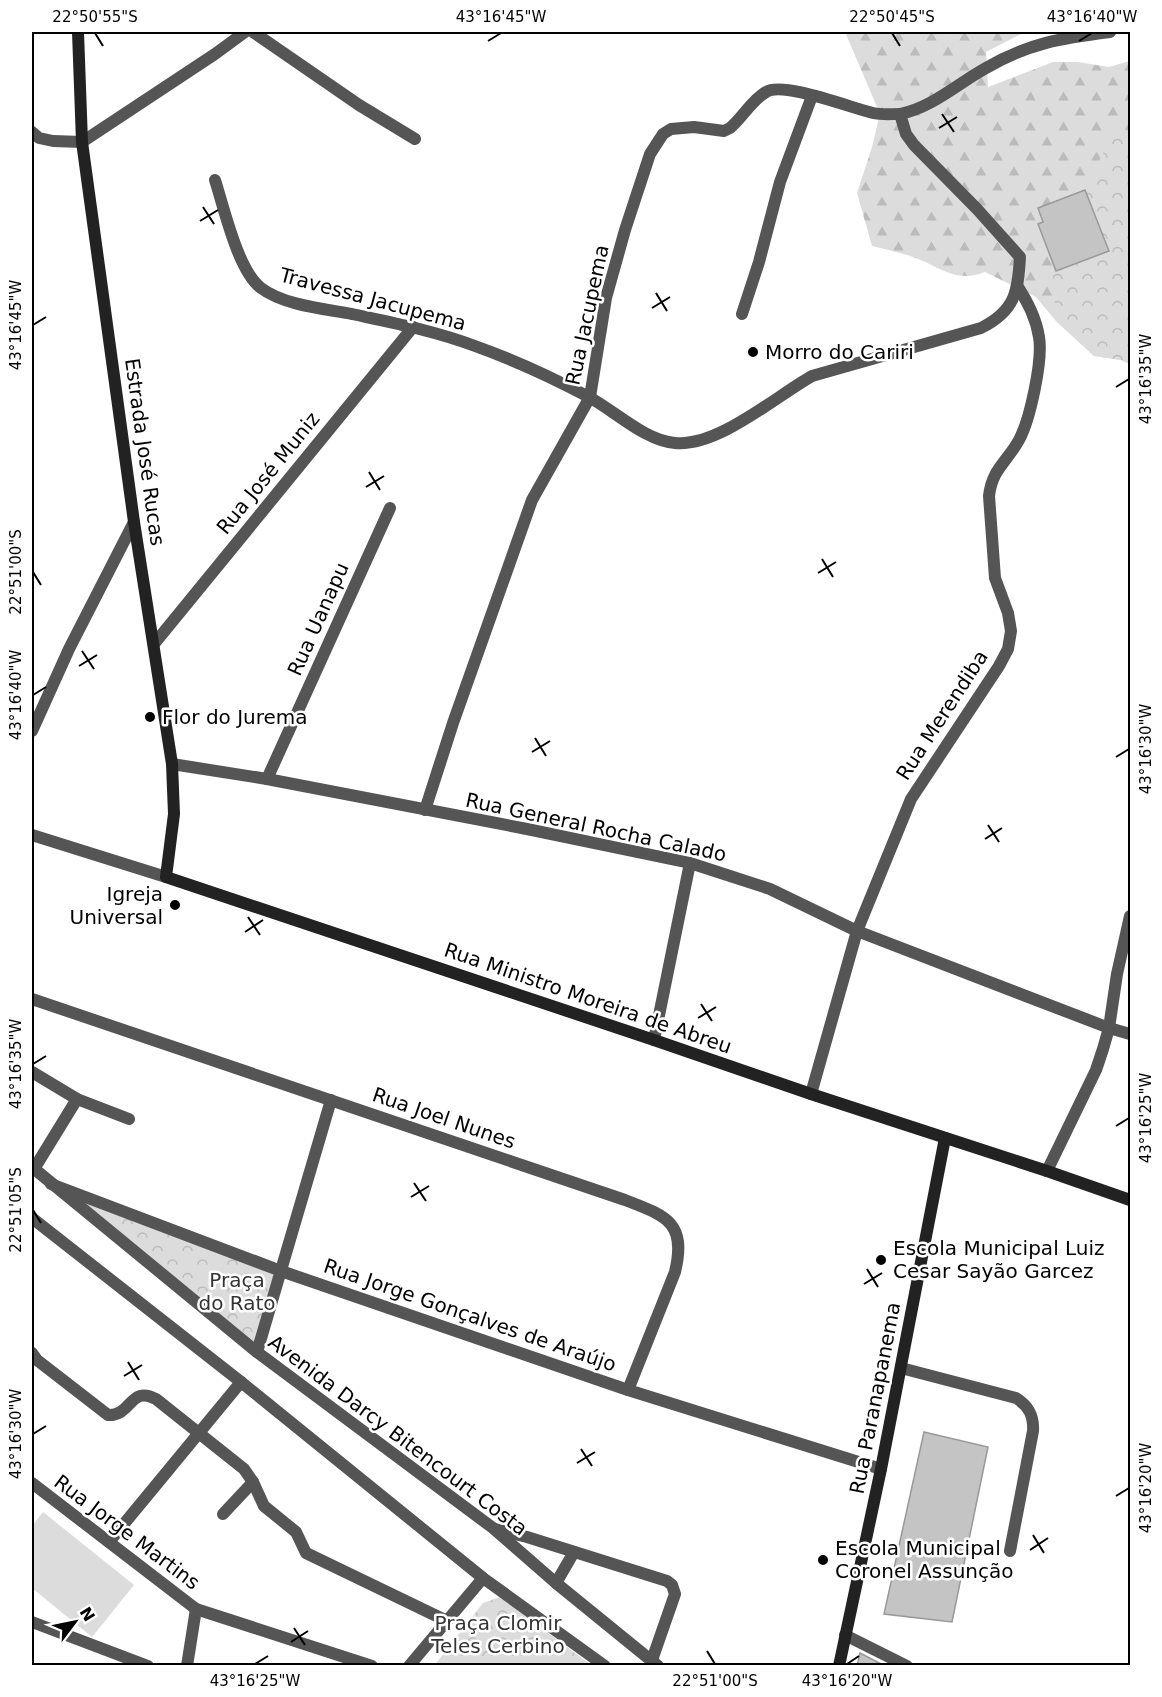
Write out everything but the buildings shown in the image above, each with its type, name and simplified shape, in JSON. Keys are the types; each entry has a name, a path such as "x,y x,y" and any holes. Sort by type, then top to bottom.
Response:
{"street":[{"name":"Estrada José Rucas","path":"78,32 82,142 135,522 172,764 174,814 166,878"},
{"path":"32,132 39,138 53,141 82,142 245,32"},
{"path":"253,32 359,105 415,140"},
{"path":"1018,287 1020,257 914,145 906,134 900,114 931,103 985,68 1037,44 1110,32"},
{"name":"Rua Jacupema","path":"425,810 453,723 532,500 590,397 606,298 618,253 643,172 650,154 663,134 671,129 694,127 724,131 730,128 768,90 793,90 874,113 900,114"},
{"path":"742,314 780,182 812,96"},
{"name":"Travessa Jacupema","path":"216,180 235,243 249,273 260,287 278,298 413,327 472,345 527,366 590,397 651,436 674,443 695,441 734,426 812,376 981,328 1000,315 1012,301 1018,287"},
{"name":"Rua Merendiba","path":"811,1094 857,931 910,799 1008,649 1011,631 1008,613 995,578 990,485 996,470 1018,441 1025,424 1033,395 1040,339 1031,309 1018,287"},
{"name":"Rua José Muniz","path":"154,645 413,327"},
{"name":"Rua Uanapu","path":"267,779 390,508"},
{"path":"32,730 69,649 135,522"},
{"name":"Rua General Rocha Calado","path":"172,764 267,779 690,863 770,889 857,931 1109,1028 1131,1034"},
{"name":"Rua Ministro Moreira de Abreu","path":"32,835 1047,1170 1131,1200"},
{"path":"654,1040 690,863"},
{"path":"1047,1170 1096,1070 1109,1028 1117,975 1131,916"},
{"name":"Rua Joel Nunes","path":"32,999 625,1200 652,1210 667,1219 676,1233 679,1254 675,1272 628,1390"},
{"path":"32,1072 77,1099 129,1119"},
{"path":"33,1168 77,1099"},
{"path":"257,1352 332,1100"},
{"name":"Rua Paranapanema","path":"839,1665 881,1469 945,1138"},
{"name":"Avenida Darcy Bitencourt Costa","path":"33,1168 257,1352 492,1528 655,1663"},
{"name":"Rua Jorge Gonçalves de Araújo","path":"51,1184 281,1271 628,1390 881,1469"},
{"path":"32,1218 483,1578 605,1665"},
{"path":"32,1353 37,1360 108,1415 120,1413 136,1396 148,1395 236,1461 253,1482 264,1506 296,1532 306,1553 447,1621"},
{"path":"901,1368 1016,1398 1023,1402 1030,1411 1033,1431 1010,1551"},
{"path":"109,1542 241,1383"},
{"path":"223,1514 253,1482"},
{"name":"Rua Jorge Martins","path":"32,1483 196,1609 372,1665"},
{"path":"492,1528 667,1581 672,1585 675,1594 655,1663"},
{"path":"556,1583 574,1552"},
{"path":"409,1665 483,1578"},
{"path":"187,1665 196,1609"},
{"path":"32,1622 123,1661 148,1665"},
{"path":"845,1635 908,1665"}],"green space":[{"path":"845,32 1037,32 1021,34 986,52 988,87 1053,62 1078,62 1109,67 1130,61 1130,364 1121,360 1094,356 1056,321 1036,297 985,272 966,276 958,275 907,255 872,246 857,193 880,114"},
{"path":"1117,125 1130,132 1130,364 1121,360 1094,356 1056,321 1052,260 1036,220 1040,215 1038,208 1085,190"},
{"name":"Praça do Rato","path":"65,1191 274,1272 257,1347"},
{"path":"43,1512 134,1585 92,1637 32,1588 32,1526"},
{"name":"Praça Clomir Teles Cerbino","path":"500,1597 591,1665 434,1666 483,1603"}],"place":[{"name":"Morro do Cariri","path":"753,352"},
{"name":"Flor do Jurema","path":"150,717"},
{"name":"Igreja Universal","path":"175,905"},
{"name":"Escola Municipal Luiz Cesar Sayão Garcez","path":"881,1260"},
{"name":"Escola Municipal Coronel Assunção","path":"823,1560"}]}
